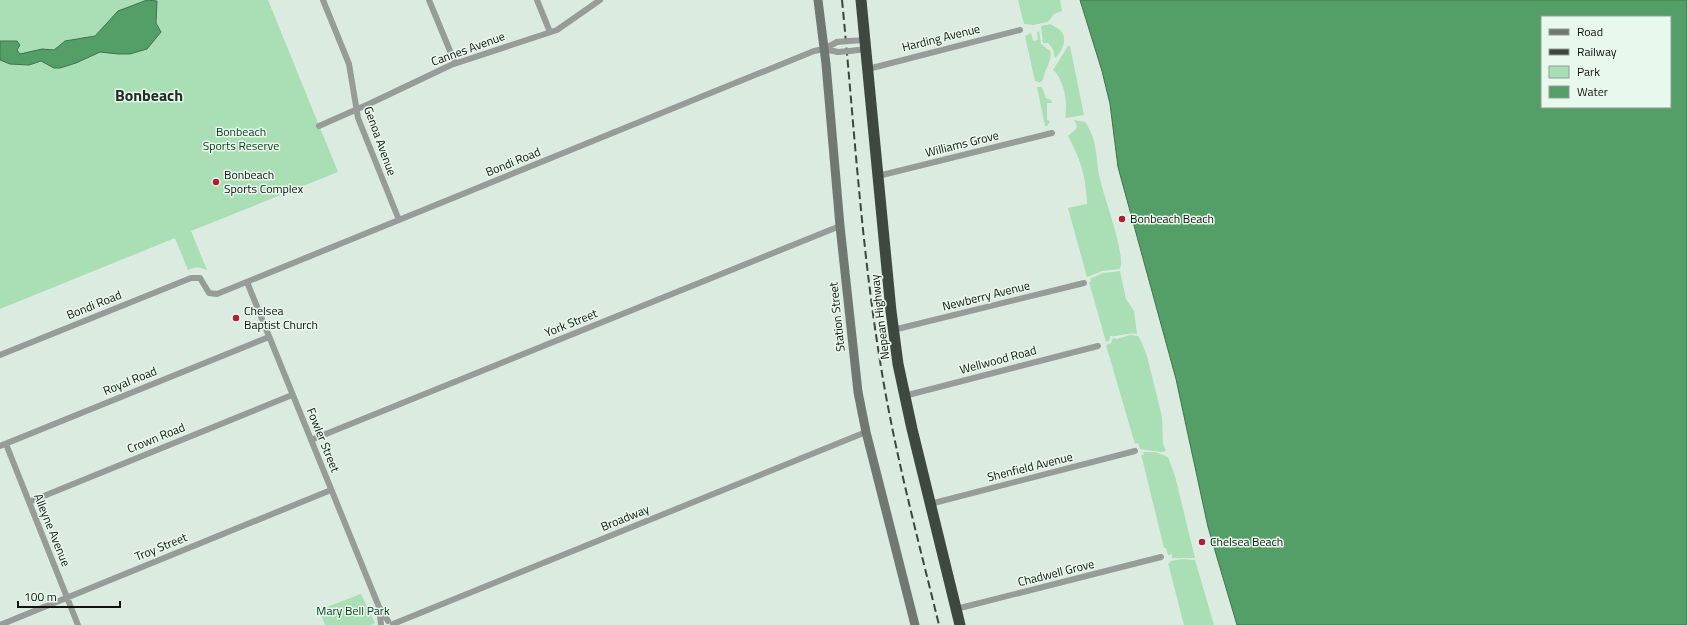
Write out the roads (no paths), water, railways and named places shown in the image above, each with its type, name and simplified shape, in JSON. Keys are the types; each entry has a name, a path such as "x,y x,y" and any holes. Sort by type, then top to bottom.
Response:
{"highway":[{"name":"Nepean Highway","path":"861,0 893,330 904,396 960,625"}],"street":[{"name":"Genoa Avenue","path":"323,0 349,64 356,110 361,127 399,220"},
{"path":"429,0 455,63"},
{"path":"537,0 550,32"},
{"name":"Cannes Avenue","path":"319,126 455,63 550,32 563,26 600,0"},
{"name":"Station Street","path":"818,0 831,111 840,226 858,392 866,432 915,625"},
{"name":"Harding Avenue","path":"868,69 1020,30"},
{"name":"Bondi Road","path":"824,49 830,44 837,42 849,41 866,45"},
{"name":"Bondi Road","path":"0,355 191,278 198,277 202,280 210,294 216,295 814,51 824,49 838,52 850,51 866,45"},
{"name":"Williams Grove","path":"878,176 1052,133"},
{"name":"York Street","path":"311,440 840,226"},
{"name":"Fowler Street","path":"247,282 379,607 391,623"},
{"name":"Newberry Avenue","path":"893,330 1084,283"},
{"name":"Royal Road","path":"3,445 269,337"},
{"name":"Wellwood Road","path":"904,396 1098,346"},
{"name":"Crown Road","path":"29,502 292,395"},
{"name":"Broadway","path":"381,624 391,623 866,432"},
{"name":"Alleyne Avenue","path":"3,445 29,502 78,625"},
{"name":"Shenfield Avenue","path":"930,504 1135,451"},
{"name":"Troy Street","path":"0,625 331,490"},
{"name":"Chadwell Grove","path":"956,609 1161,557"},
{"name":"Fowler Street","path":"379,607 378,613 381,624"}],"water":[{"path":"147,0 157,1 156,23 161,32 147,49 130,54 100,52 76,63 60,68 54,68 41,61 29,65 10,64 0,60 0,41 17,41 20,45 17,50 20,54 42,49 54,50 65,41 95,36 118,11"},
{"path":"1080,0 1687,0 1687,625 1237,625 1208,527 1176,379 1118,167 1110,104 1102,71"}],"railway":[{"path":"842,0 858,184 868,276 881,367 900,464 939,625"}],"place":[{"name":"Bonbeach Sports Complex","path":"216,182"},
{"name":"Bonbeach Beach","path":"1122,219"},
{"name":"Chelsea Baptist Church","path":"236,318"},
{"name":"Chelsea Beach","path":"1202,542"}],"district":[{"name":"Bonbeach","path":"149,95"}],"park label":[{"name":"Bonbeach Sports Reserve","path":"241,139"},
{"name":"Mary Bell Park","path":"353,611"}]}
